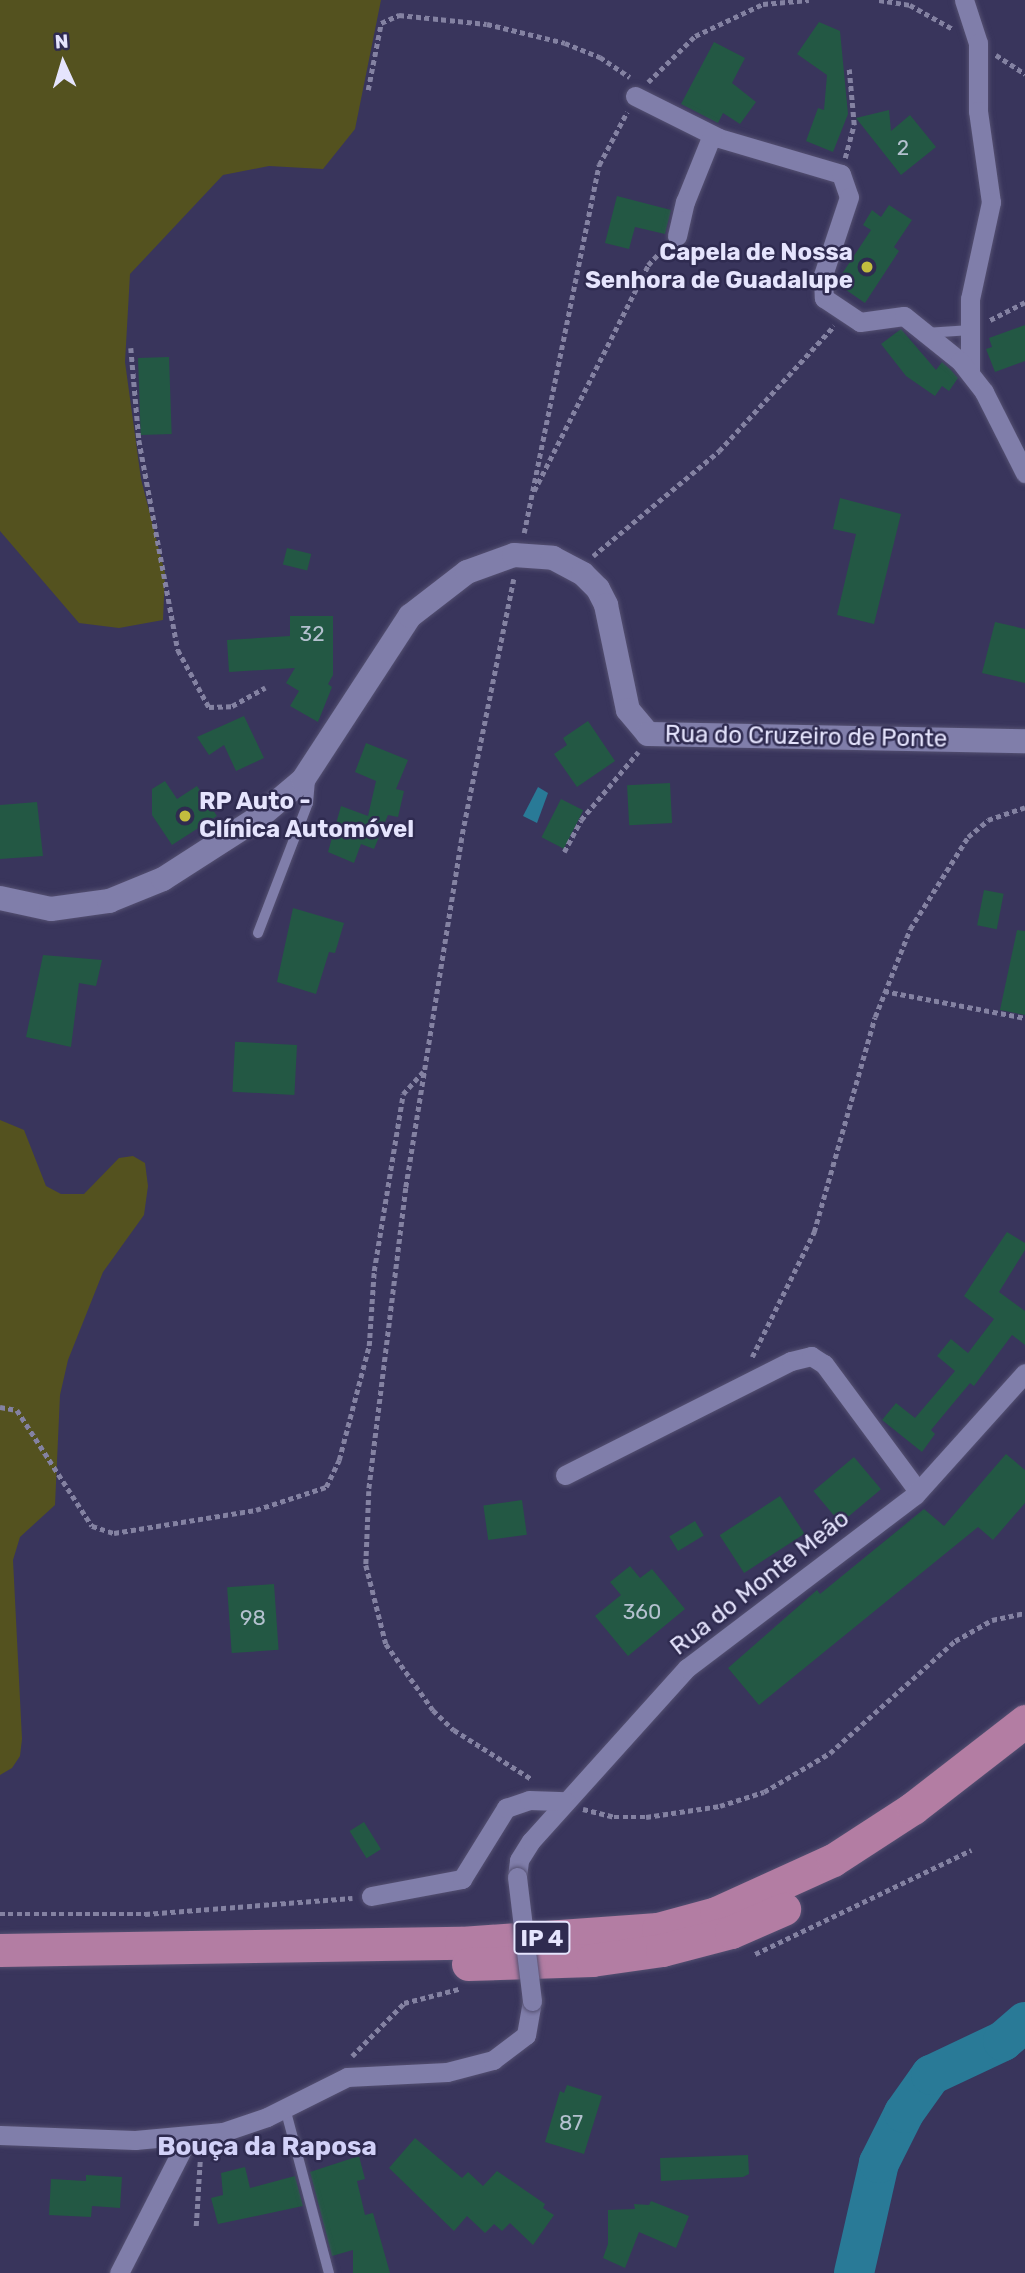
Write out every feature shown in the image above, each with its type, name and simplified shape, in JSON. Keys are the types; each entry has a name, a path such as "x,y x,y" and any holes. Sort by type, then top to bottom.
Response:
{"highway":[{"name":"IP 4","path":"0,1950 461,1942 658,1929 716,1913 833,1860 913,1808 1025,1721"},
{"name":"IP 4","path":"0,1972 550,1962 662,1951 731,1932 842,1880 926,1826 1025,1747"}],"street":[{"path":"964,0 978,43 978,111 990,209 972,289 970,372"},
{"path":"639,92 712,135 845,182 821,283 824,298 845,314 865,323 899,314 926,333 970,372 1025,473"},
{"path":"677,236 685,202 712,135"},
{"path":"0,898 33,906 71,908 138,891 180,870 271,810 308,773 405,621 462,575 511,556 553,558 576,570"},
{"name":"Rua do Cruzeiro de Ponte","path":"576,570 598,589 606,605 632,718 642,730 655,736 1025,741"},
{"path":"565,1475 797,1359 818,1359 918,1492"},
{"name":"Rua do Monte Meão","path":"285,2108 347,2077 447,2073 494,2060 526,2035 532,2001 517,1877 523,1852 566,1801 695,1661 918,1492 1025,1373"},
{"path":"371,1896 463,1878 506,1808 529,1800 566,1801"},
{"path":"0,2135 195,2137 285,2108"},
{"path":"119,2273 195,2137"}],"lane":[{"path":"926,333 970,330"},
{"path":"258,933 308,803 308,773"},
{"path":"285,2108 329,2273"}],"path":[{"path":"809,0 763,4 695,36 639,92 599,165 531,498 511,556 462,838 424,1071 369,1490 366,1565 386,1644 433,1710 454,1730 566,1801 594,1814 635,1818 720,1806 764,1792 830,1753 963,1636 992,1620 1025,1612"},
{"path":"879,0 910,5 978,43 1025,74"},
{"path":"368,90 381,23 399,15 487,24 565,43 608,61 639,92"},
{"path":"845,182 854,125 849,69"},
{"path":"531,498 648,265 677,236"},
{"path":"970,330 1025,302"},
{"path":"576,570 703,466 845,314"},
{"path":"131,348 139,440 177,646 206,706 228,707 265,688"},
{"path":"564,852 581,820 609,790 628,761 655,736"},
{"path":"735,1389 814,1232 884,991 910,929 960,847 988,820 1025,807"},
{"path":"884,991 1025,1018"},
{"path":"0,1407 17,1410 92,1526 114,1533 256,1510 326,1487 339,1460 369,1346 374,1271 403,1094 424,1071"},
{"path":"0,1914 145,1914 371,1896"},
{"path":"195,2137 196,2226"}],"shaded area":[{"path":"0,0 381,0 355,129 323,169 269,166 223,175 130,274 125,362 141,479 165,573 163,620 119,628 79,623 0,531"},
{"path":"0,1120 24,1130 46,1186 61,1194 84,1194 119,1158 133,1156 145,1163 148,1186 144,1215 103,1272 68,1360 60,1395 55,1505 20,1537 13,1560 22,1739 20,1756 12,1768 0,1775"}],"water":[{"path":"538,787 548,793 537,823 523,816"}],"building":[{"path":"819,22 840,31 848,114 833,152 806,141 818,108 824,110 827,75 797,54"},
{"path":"714,42 745,58 732,83 756,102 740,124 723,113 718,123 681,104"},
{"path":"889,110 891,131 910,115 936,147 901,175 856,118"},
{"path":"617,196 671,210 665,234 635,227 629,249 605,243"},
{"name":"Capela de Nossa Senhora de Guadalupe","path":"889,205 912,220 894,247 899,251 865,303 836,283 871,230 863,225 872,210 881,217"},
{"path":"1025,325 1025,361 995,372 986,349 992,347 989,338"},
{"path":"901,329 936,370 942,362 958,378 949,391 942,386 935,396 906,376 881,344"},
{"path":"169,357 172,434 141,435 138,358"},
{"path":"840,498 901,514 874,624 837,615 856,534 833,529"},
{"path":"287,548 311,554 307,571 283,564"},
{"path":"290,616 333,616 333,675 328,684 332,687 318,722 290,706 299,691 286,683 295,668 229,672 227,640 290,636"},
{"path":"995,622 1025,629 1025,683 982,673"},
{"path":"244,716 264,758 236,771 224,745 209,755 197,737"},
{"path":"588,721 615,761 577,787 554,754 567,745 563,738"},
{"path":"366,743 408,760 396,789 404,791 398,817 388,815 374,849 361,844 354,863 328,852 341,806 368,816 376,781 355,772"},
{"path":"165,781 177,799 197,786 217,816 172,845 152,815 152,789"},
{"path":"670,783 672,823 629,825 627,785"},
{"path":"561,799 583,810 564,849 541,837"},
{"path":"37,802 43,856 0,859 0,805"},
{"path":"984,890 1004,894 997,929 977,925"},
{"path":"293,908 344,923 335,953 329,952 316,994 277,982"},
{"path":"1017,930 1025,931 1025,1015 1000,1010"},
{"path":"43,955 102,960 96,986 79,983 71,1047 26,1037"},
{"path":"235,1042 297,1045 294,1095 232,1092"},
{"path":"1007,1232 1025,1243 1025,1250 999,1292 1025,1311 1025,1345 1012,1335 974,1386 970,1383 931,1430 935,1434 922,1452 882,1420 896,1403 915,1418 955,1371 937,1356 951,1339 968,1353 994,1319 964,1296"},
{"path":"1006,1454 1025,1470 1025,1503 993,1540 978,1527 759,1705 728,1668 817,1590 820,1594 924,1509 944,1526"},
{"path":"854,1457 881,1489 840,1523 813,1491"},
{"path":"780,1496 805,1534 744,1573 720,1535"},
{"path":"522,1500 527,1535 488,1540 483,1505"},
{"path":"695,1521 704,1536 678,1551 669,1536"},
{"path":"630,1566 640,1578 652,1569 685,1609 628,1656 595,1616 621,1595 610,1582"},
{"path":"274,1584 279,1650 232,1653 227,1587"},
{"path":"364,1822 381,1849 367,1858 350,1831"},
{"path":"567,2085 602,2096 584,2154 545,2142 560,2091 564,2093"},
{"path":"415,2138 462,2178 468,2172 483,2186 497,2171 545,2204 543,2208 554,2215 533,2245 510,2223 502,2231 494,2224 485,2233 467,2216 454,2231 389,2168"},
{"path":"748,2155 749,2174 743,2177 661,2181 660,2158"},
{"path":"359,2156 365,2179 357,2181 365,2215 373,2213 390,2273 353,2273 353,2250 332,2256 310,2172"},
{"path":"245,2167 250,2188 295,2176 303,2206 218,2224 211,2198 223,2195 221,2173"},
{"path":"86,2175 122,2177 120,2208 92,2206 91,2217 49,2215 51,2179 86,2181"},
{"path":"651,2201 689,2216 676,2248 639,2232 625,2268 603,2258 608,2244 608,2210 635,2209 634,2204 649,2205"}],"waterway":[{"path":"854,2273 879,2163 904,2113 931,2075 1003,2041 1025,2022"}],"place":[{"name":"Capela de Nossa Senhora de Guadalupe","path":"867,267"},
{"name":"RP Auto - Clínica Automóvel","path":"185,816"}],"district":[{"name":"Bouça da Raposa","path":"267,2147"}]}
